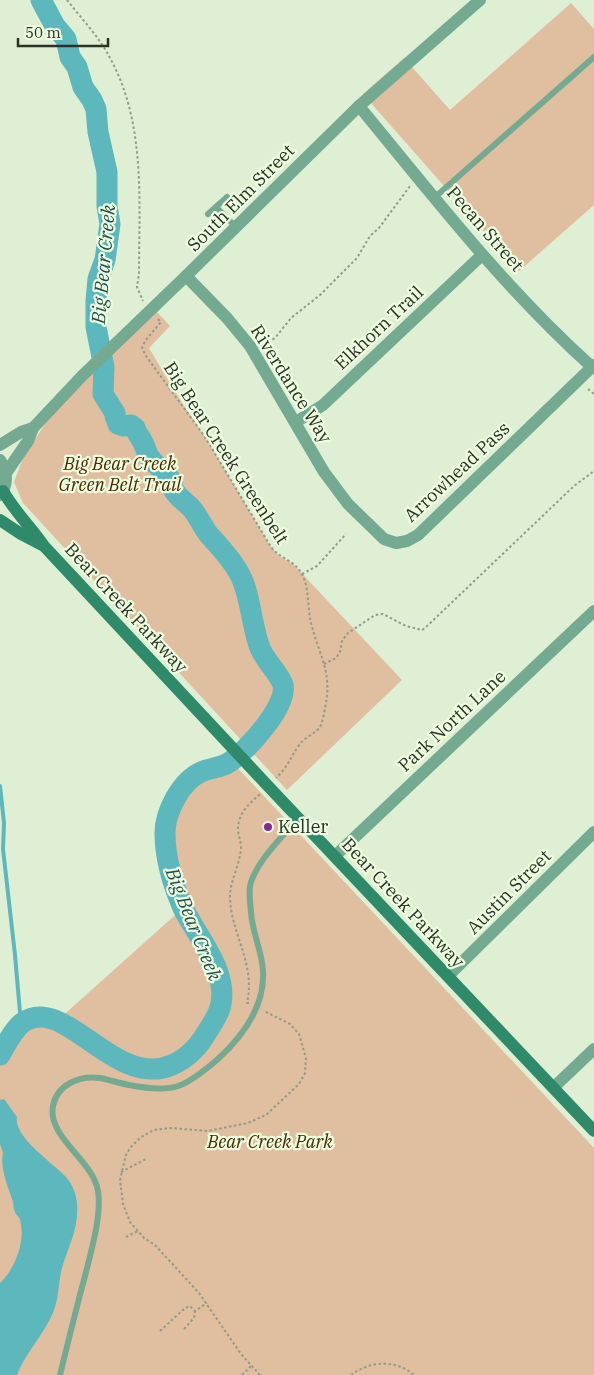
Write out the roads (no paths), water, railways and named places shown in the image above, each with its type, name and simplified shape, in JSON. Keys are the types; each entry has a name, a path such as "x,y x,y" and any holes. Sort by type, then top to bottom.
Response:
{"main road":[{"name":"Bear Creek Parkway","path":"2,493 44,546 245,762 594,1131"},
{"name":"Bear Creek Parkway","path":"0,520 44,546"}],"street":[{"name":"South Elm Street","path":"6,473 28,441 33,428 46,412 82,376 236,228 359,106 480,0"},
{"name":"Pecan Street","path":"359,106 482,255 568,345 593,366"},
{"name":"Elkhorn Trail","path":"296,422 323,405 482,255"},
{"name":"Riverdance Way","path":"186,276 227,318 250,346 324,472 339,493"},
{"name":"Arrowhead Pass","path":"339,493 360,517 384,539 396,543 407,541 418,535 593,366"},
{"name":"South Elm Street","path":"0,445 20,432 33,428"},
{"path":"0,460 6,473 6,482 2,493"},
{"name":"Park North Lane","path":"335,856 594,611"},
{"name":"Austin Street","path":"448,976 594,832"},
{"path":"554,1087 594,1049"}],"lane":[{"path":"434,198 594,57"},
{"path":"208,214 227,197"},
{"path":"216,207 236,228"},
{"path":"60,1375 93,1244 99,1203 98,1189 87,1165 62,1136 56,1126 53,1106 57,1095 63,1086 79,1079 98,1078 131,1086 160,1089 179,1086 218,1059 250,1021 257,1007 263,971 251,918 250,883 260,863 298,818"}],"water":[{"path":"4,1099 17,1117 17,1125 21,1133 68,1180 74,1191 77,1205 75,1230 62,1268 54,1311 17,1375 0,1375 0,1283 15,1262 22,1237 20,1220 14,1210 2,1164 0,1100"}],"waterway":[{"name":"Big Bear Creek","path":"0,1055 18,1026 38,1017 55,1020 73,1029 110,1055 130,1065 151,1069 178,1062 188,1055 200,1042 219,1011 222,997 221,984 212,957 183,908 173,881 165,842 168,816 176,798 187,782 204,771 228,763 244,750 264,728 279,705 283,694 283,685 260,648 249,600 243,581 236,568 209,535 193,510 175,492 168,476 150,458 135,428 131,425 123,426 118,424 115,413 103,394 104,367 96,327 96,301 98,279 105,260 110,224 107,206 107,172 98,132 96,109 83,87 77,67 70,57 66,39 55,26 41,0"},
{"path":"0,786 4,823 3,849 21,1024"}],"place":[{"name":"Keller","path":"268,827"}],"park label":[{"name":"Big Bear Creek Green Belt Trail","path":"120,474"},
{"name":"Bear Creek Park","path":"270,1142"}]}
